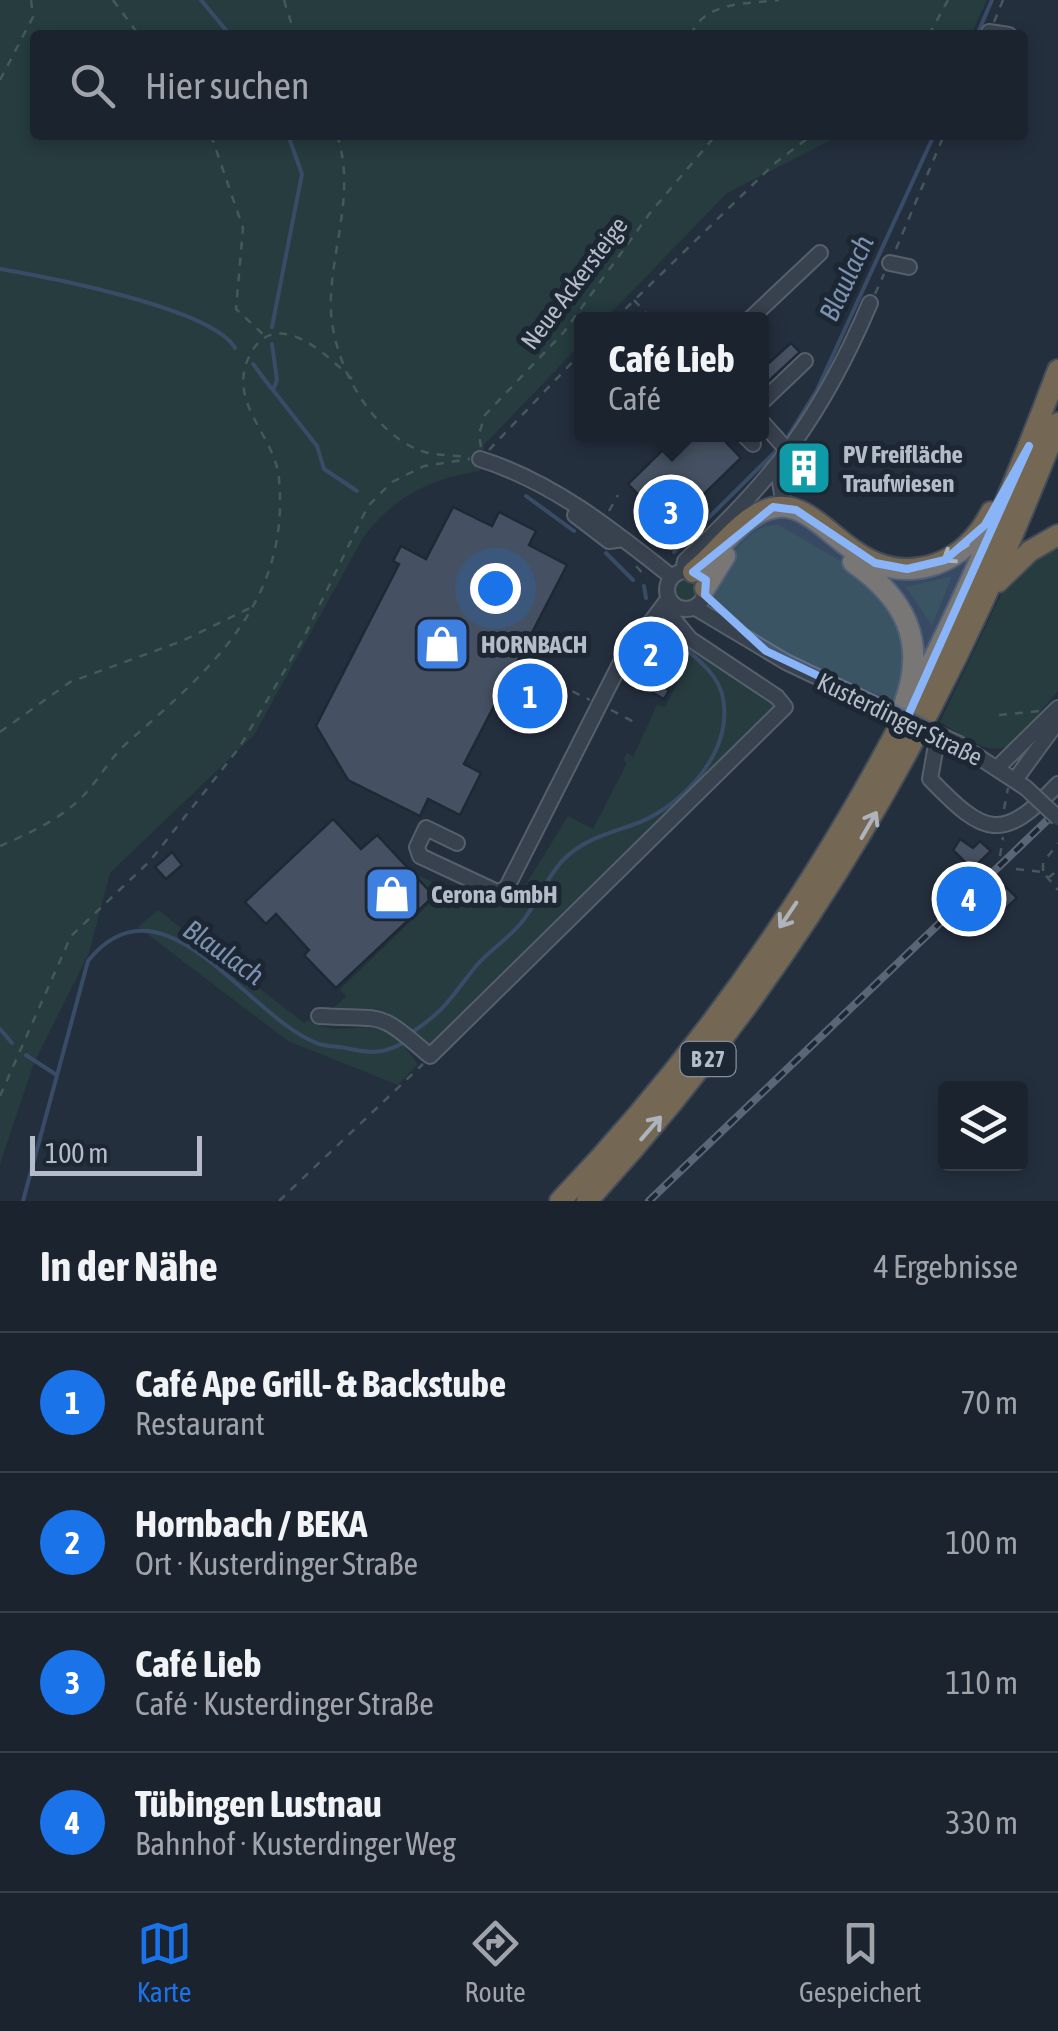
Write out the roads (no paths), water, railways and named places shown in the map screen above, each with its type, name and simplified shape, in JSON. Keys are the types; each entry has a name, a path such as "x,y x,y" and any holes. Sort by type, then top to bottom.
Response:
{"highway":[{"name":"B 27","path":"560,1201 660,1087 734,993 814,878 894,742 962,608 1058,370"},
{"name":"B 27","path":"586,1201 706,1062 834,882 912,750 992,585 1058,422"},
{"path":"691,581 739,521 784,506 875,563 907,569 933,564 974,538 1012,466 1029,446"},
{"path":"691,581 712,572 746,534 772,519 796,524 871,575 902,608 915,648 912,681 894,742"},
{"path":"992,585 1006,578 1030,550 1058,535"}],"street":[{"path":"757,312 820,253"},
{"path":"890,263 909,267"},
{"path":"739,521 842,370 870,303"},
{"path":"769,396 806,361"},
{"path":"769,430 787,451"},
{"path":"480,459 539,482 623,539"},
{"path":"778,469 784,506"},
{"path":"564,498 567,509 610,542 623,539"},
{"name":"Kusterdinger Straße","path":"623,539 691,581 734,629"},
{"path":"457,844 426,828 417,846 420,856 497,892 506,890 622,662 669,598 691,581"},
{"path":"319,1016 376,1015 430,1056 785,707 777,697 690,639 683,611 691,581"},
{"path":"669,598 683,611"},
{"path":"642,636 683,611"},
{"name":"Kusterdinger Straße","path":"683,611 734,629 786,662 959,744 997,768 1058,818"},
{"path":"997,768 1055,715"},
{"path":"1016,786 1055,715"},
{"path":"936,745 930,780 979,820 1005,824 1026,817 1058,784"}],"waterway":[{"path":"201,0 226,30"},
{"name":"Blaulach","path":"979,30 992,0"},
{"path":"272,327 302,174 290,140"},
{"name":"Blaulach","path":"789,435 817,390 932,140"},
{"path":"0,269 89,287 163,308 220,333 235,348"},
{"path":"272,344 277,380 273,390 317,446 324,469 357,491"},
{"path":"253,364 271,388"},
{"name":"Blaulach","path":"674,552 777,450"},
{"path":"526,496 574,531"},
{"path":"606,553 633,580"},
{"name":"Blaulach","path":"644,586 646,598"},
{"name":"Blaulach","path":"414,1031 442,1008 477,965 521,923 563,860 589,841 638,823 672,803 713,756 724,718 720,688 709,671 670,635"},
{"name":"Blaulach","path":"23,1201 88,961 117,937 146,931 176,939 292,1029 319,1044 370,1052 401,1044"},
{"path":"0,1029 12,1043"},
{"path":"26,1055 55,1074"}],"railway":[{"path":"649,1201 1058,810"}],"place":[{"name":"PV Freifläche Traufwiesen","path":"804,468"},
{"name":"Café Lieb","path":"671,512"},
{"name":"HORNBACH","path":"442,644"},
{"name":"Hornbach / BEKA","path":"651,654"},
{"name":"Café Ape Grill- & Backstube","path":"530,696"},
{"name":"Cerona GmbH","path":"392,894"},
{"name":"Tübingen Lustnau","path":"969,899"}]}
